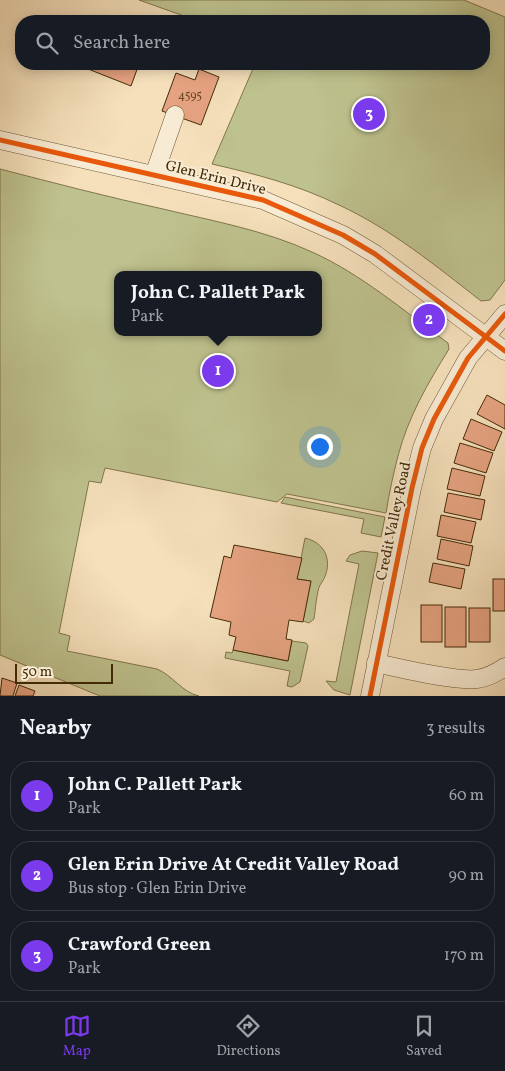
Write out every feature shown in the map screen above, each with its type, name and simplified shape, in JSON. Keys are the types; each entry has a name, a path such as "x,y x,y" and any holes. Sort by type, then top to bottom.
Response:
{"street":[{"path":"154,175 175,115"},
{"name":"Glen Erin Drive","path":"0,140 263,200 343,235 375,254 505,351"},
{"name":"Credit Valley Road","path":"370,696 412,488 422,448 452,385 468,358 505,314"},
{"path":"376,663 460,679 476,679 495,673 505,667"}],"green space":[{"path":"139,0 464,0 505,17 505,280 490,300 481,301 395,237 339,205 277,181 212,164 252,70 490,70 490,15 181,15"},
{"path":"0,169 238,227 294,244 348,271 448,343 449,349 426,388 407,428 396,463 386,513 287,494 277,502 105,468 101,483 89,481 59,633 70,636 67,651 157,669 188,691 199,696 100,696 0,655"},
{"path":"285,497 385,517 381,537 361,533 364,519 281,503"},
{"path":"305,538 320,545 327,557 328,564 318,591 314,619 309,623 303,621 311,581 297,579"},
{"path":"362,551 378,553 350,695 334,690 326,681 336,682 359,564 346,561 350,555"},
{"path":"292,641 306,643 308,646 300,682 292,687 287,686 290,671 225,658 226,652 232,653 233,650 288,661"}],"building":[{"path":"91,70 137,70 131,86"},
{"path":"199,70 219,77 201,125 162,111 176,73 195,80"},
{"path":"487,395 505,405 505,429 477,414"},
{"path":"471,419 502,432 494,451 463,439"},
{"path":"460,443 493,453 486,473 454,463"},
{"path":"452,468 485,476 480,496 447,489"},
{"path":"448,493 485,500 481,520 444,512"},
{"path":"441,515 476,522 471,543 437,536"},
{"path":"441,539 473,546 469,566 437,559"},
{"path":"234,545 302,558 297,579 311,581 303,622 289,620 286,639 292,640 288,661 233,650 236,637 229,635 231,622 210,617 224,556 231,558"},
{"path":"433,563 465,569 461,589 429,582"},
{"path":"493,579 505,579 505,611 493,611"},
{"path":"421,605 442,605 442,642 421,642"},
{"path":"445,607 466,607 466,647 445,647"},
{"path":"469,608 490,608 490,642 469,642"},
{"path":"2,678 17,683 13,696 0,696"},
{"path":"19,685 35,691 33,696 15,696"}],"cycle path":[{"path":"0,140 263,200 343,235 375,254 505,351"},
{"path":"370,696 412,488 422,448 434,419 468,358 505,314"}],"place":[{"name":"Crawford Green","path":"369,114"},
{"name":"Glen Erin Drive At Credit Valley Road","path":"429,320"},
{"name":"John C. Pallett Park","path":"218,371"}]}
